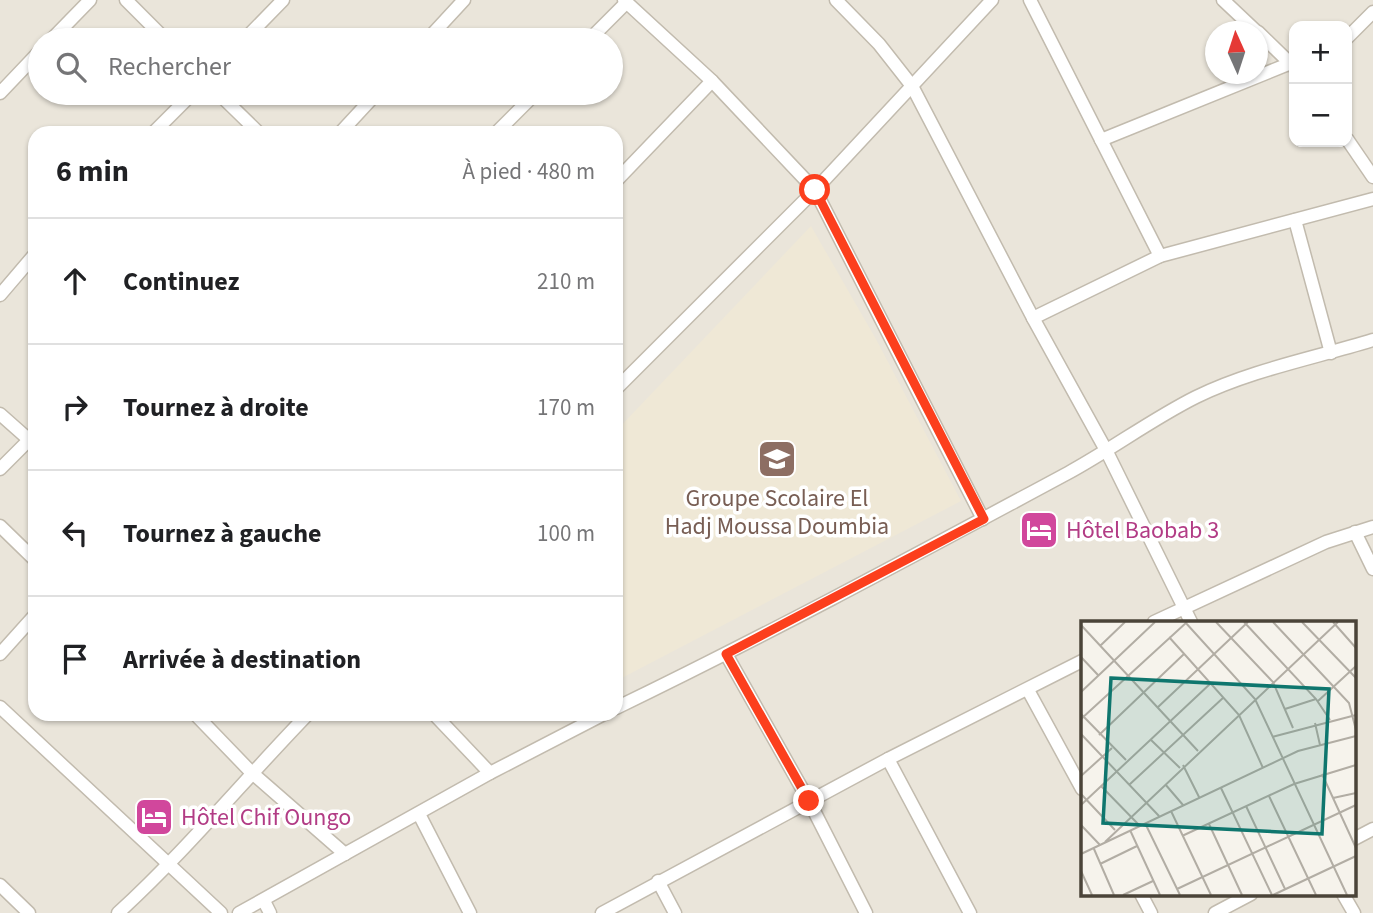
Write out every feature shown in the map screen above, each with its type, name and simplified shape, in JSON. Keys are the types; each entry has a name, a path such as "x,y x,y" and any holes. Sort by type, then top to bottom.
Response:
{"street":[{"path":"63,28 90,0"},
{"path":"126,0 154,28"},
{"path":"256,28 283,0"},
{"path":"438,28 464,0"},
{"path":"836,0 879,44 912,86 1033,318 1107,452 1190,621"},
{"path":"623,383 815,190 992,0"},
{"path":"1030,0 1160,256"},
{"path":"1223,0 1245,21"},
{"path":"600,28 625,1 712,81 815,190 984,519"},
{"path":"1352,33 1373,12"},
{"path":"1268,42 1289,62"},
{"path":"0,93 28,64"},
{"path":"1101,140 1289,66"},
{"path":"623,174 712,81"},
{"path":"160,126 181,105"},
{"path":"230,105 252,126"},
{"path":"346,126 366,105"},
{"path":"503,126 524,105"},
{"path":"1352,146 1373,177"},
{"path":"1033,318 1160,256 1373,199"},
{"path":"1295,220 1331,353"},
{"path":"0,295 28,262"},
{"path":"623,705 726,654 984,519 1107,452 1195,398 1238,380 1373,340"},
{"path":"0,414 28,438"},
{"path":"0,469 28,445"},
{"path":"0,526 28,553"},
{"path":"1156,621 1355,532 1373,527"},
{"path":"1355,532 1373,569"},
{"path":"0,654 28,623"},
{"path":"726,654 809,801 866,913"},
{"path":"603,913 888,759 1081,662"},
{"path":"1028,690 1081,785"},
{"path":"0,707 221,913"},
{"path":"202,721 251,772 345,853"},
{"path":"118,913 170,865 251,772 300,721"},
{"path":"440,721 491,773"},
{"path":"239,913 583,721"},
{"path":"888,759 970,913"},
{"path":"419,814 470,913"},
{"path":"1356,838 1373,829"},
{"path":"659,881 675,913"},
{"path":"0,885 29,913"},
{"path":"1142,895 1151,913"},
{"path":"1215,913 1249,895"},
{"path":"1344,895 1354,913"},
{"path":"264,901 270,913"}],"shaded area":[{"path":"0,0 1373,0 1373,913 0,913"},
{"name":"Groupe Scolaire El Hadj Moussa Doumbia","path":"811,226 877,341 961,501 623,677 623,424"}],"place":[{"name":"Groupe Scolaire El Hadj Moussa Doumbia","path":"777,459"},
{"name":"Hôtel Baobab 3","path":"1039,530"},
{"name":"Hôtel Chif Oungo","path":"154,817"}],"route":[{"path":"809,801 726,654 984,519 815,190"}]}
